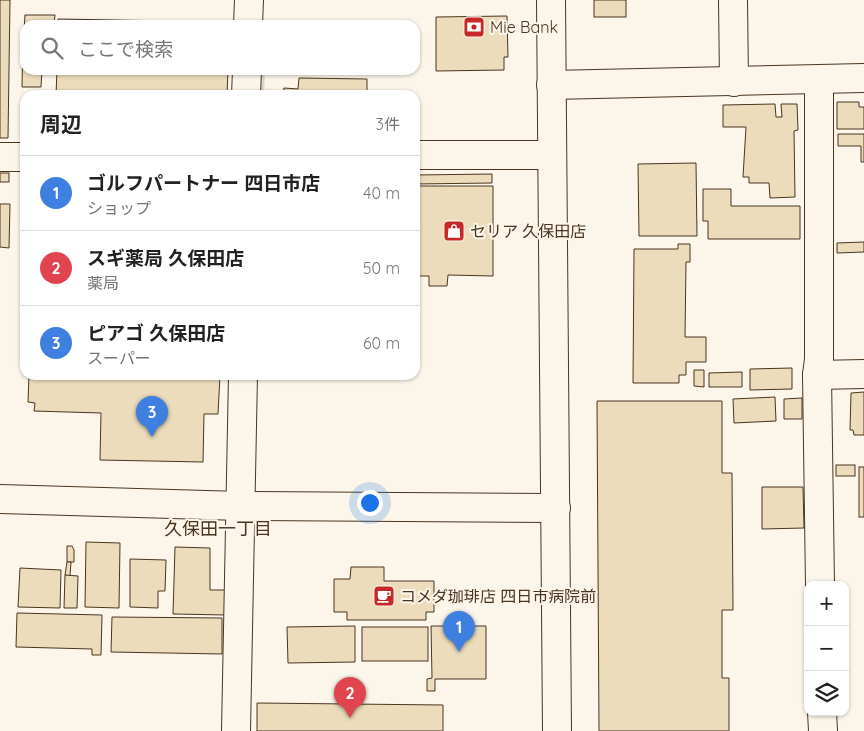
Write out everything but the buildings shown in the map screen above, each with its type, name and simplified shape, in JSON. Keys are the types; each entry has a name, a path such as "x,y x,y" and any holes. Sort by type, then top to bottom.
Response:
{"street":[{"path":"248,20 249,0"},
{"path":"551,0 557,731"},
{"path":"733,0 734,82"},
{"path":"246,90 247,75"},
{"path":"551,85 864,78"},
{"path":"819,80 819,359 816,375 820,581"},
{"path":"420,155 551,155"},
{"path":"0,157 20,157"},
{"path":"816,375 864,374"},
{"path":"236,731 242,380"},
{"path":"0,499 241,506 556,508"},
{"path":"822,716 823,731"}],"waterway":[{"path":"260,90 261,75"}],"place":[{"name":"Mie Bank","path":"474,27"},
{"name":"セリア 久保田店","path":"454,231"},
{"name":"ピアゴ 久保田店","path":"152,437"},
{"name":"コメダ珈琲店 四日市病院前","path":"384,596"},
{"name":"ゴルフパートナー 四日市店","path":"459,652"},
{"name":"スギ薬局 久保田店","path":"350,718"}],"district":[{"name":"久保田一丁目","path":"218,528"}]}
